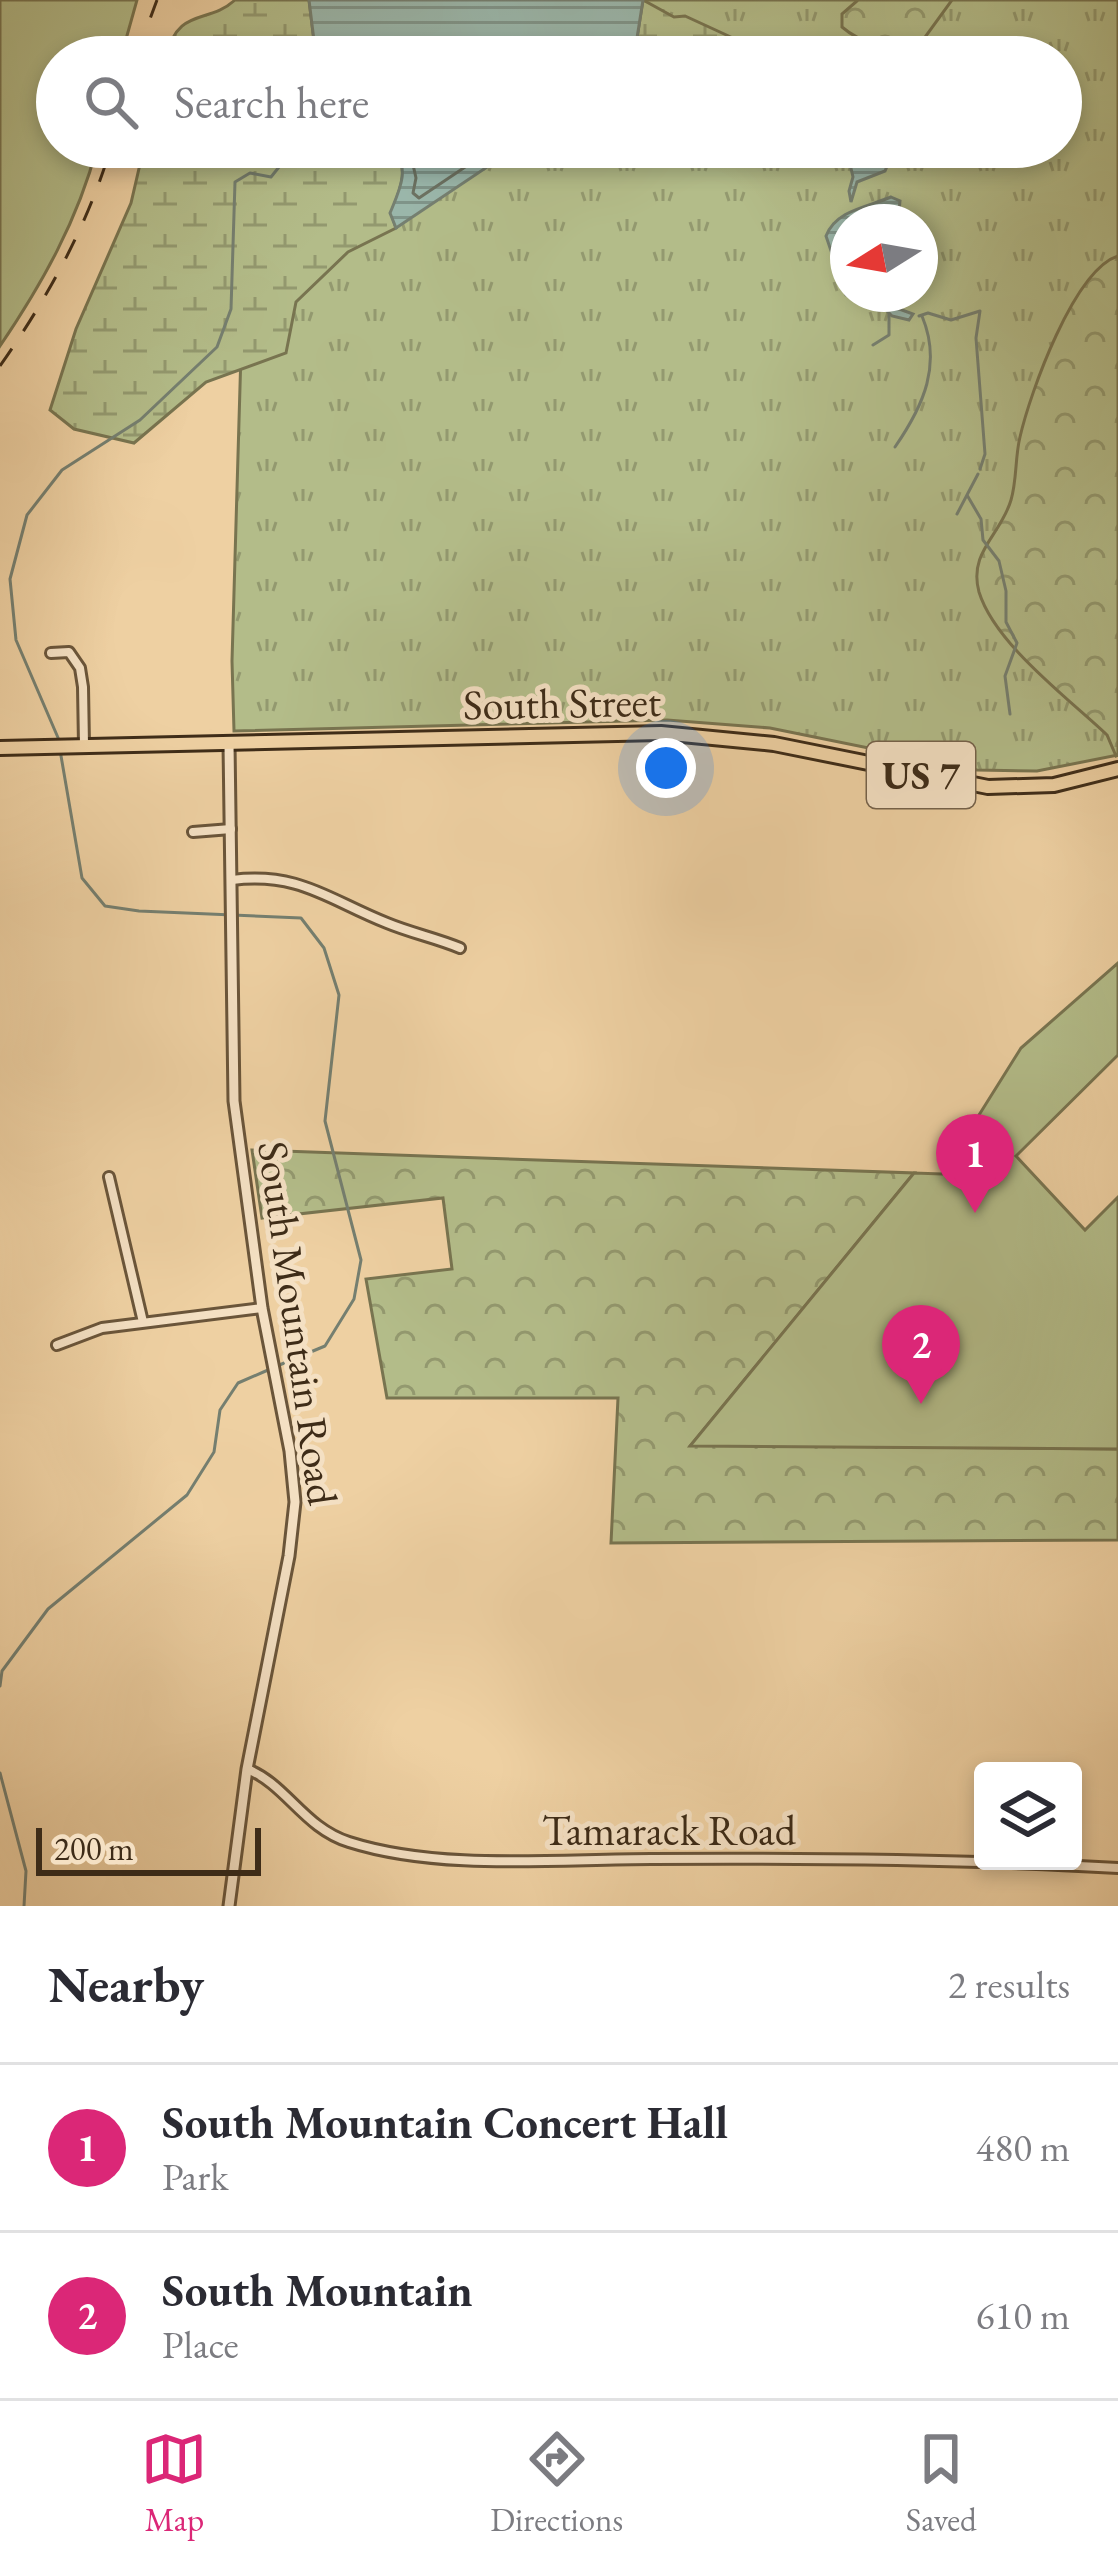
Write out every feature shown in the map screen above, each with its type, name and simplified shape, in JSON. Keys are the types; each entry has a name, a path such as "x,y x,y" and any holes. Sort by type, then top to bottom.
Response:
{"highway":[{"name":"South Street","path":"0,748 661,733 774,744 988,787 1054,784 1118,769"}],"street":[{"path":"51,653 69,652 80,668 84,746"},
{"name":"South Mountain Road","path":"229,744 234,1101 262,1308 296,1502 247,1768 229,1906"},
{"path":"193,832 231,829"},
{"path":"232,880 292,880 389,925 460,948"},
{"path":"109,1177 143,1322"},
{"path":"57,1345 89,1330 262,1308"},
{"name":"Tamarack Road","path":"247,1768 269,1781 321,1829 348,1842 403,1854 1118,1868"}],"green space":[{"path":"0,0 137,0 127,36 36,36 36,168 90,168 57,251 0,346"},
{"path":"235,0 309,0 313,36 174,36 186,23"},
{"path":"251,0 1118,0 1118,755 1037,771 977,770 770,728 667,720 234,731 246,168 1082,168 1082,36 250,36"},
{"path":"643,0 674,17 685,16 728,36 637,36"},
{"path":"858,0 952,0 926,36 856,36 842,27 842,14"},
{"path":"139,168 401,168 402,172 391,213 396,228 348,252 296,302 286,353 206,382 134,443 74,429 50,410 76,329 131,203"},
{"path":"1118,256 1116,756 1107,735 1000,631 987,612 977,578 982,555 1011,500 1025,417 1056,335 1086,284"},
{"path":"1118,963 1118,1055 1016,1156 1085,1230 1118,1197 1118,1449 690,1446 914,1173 942,1174 1021,1048"},
{"path":"252,1150 914,1173 691,1445 1118,1449 1118,1540 611,1543 618,1398 387,1398 366,1279 452,1269 443,1198 262,1218"}],"water":[{"path":"309,0 643,0 637,36 313,36"},
{"path":"401,168 486,168 396,228 390,213"},
{"path":"851,168 886,168 857,182 851,202"},
{"path":"891,197 900,201 900,204 871,204"},
{"path":"888,312 913,314 909,320"}],"waterway":[{"path":"59,740 16,640 10,579 27,515 62,470 140,420 217,347 231,309 235,182 250,173 271,177 278,168"},
{"path":"919,316 928,313 951,320 980,311 976,338 985,454 980,469"},
{"path":"873,345 889,335 889,314"},
{"path":"895,447 927,384 930,351 922,316"},
{"path":"957,514 978,474"},
{"path":"967,495 981,519 983,540 999,561 1006,622 1017,643 1005,676 1010,714"},
{"path":"60,750 82,878 105,906 301,918 324,948 339,995 325,1121 361,1260 354,1299 325,1346 277,1366"},
{"path":"0,1686 2,1671 48,1609 187,1495 214,1452 220,1410 238,1383 268,1370"},
{"path":"0,1773 26,1871 24,1906"}],"railway":[{"path":"144,36 157,0"},
{"path":"0,366 64,261 103,168"}],"place":[{"name":"South Mountain Concert Hall","path":"975,1213"},
{"name":"South Mountain","path":"921,1404"}]}
